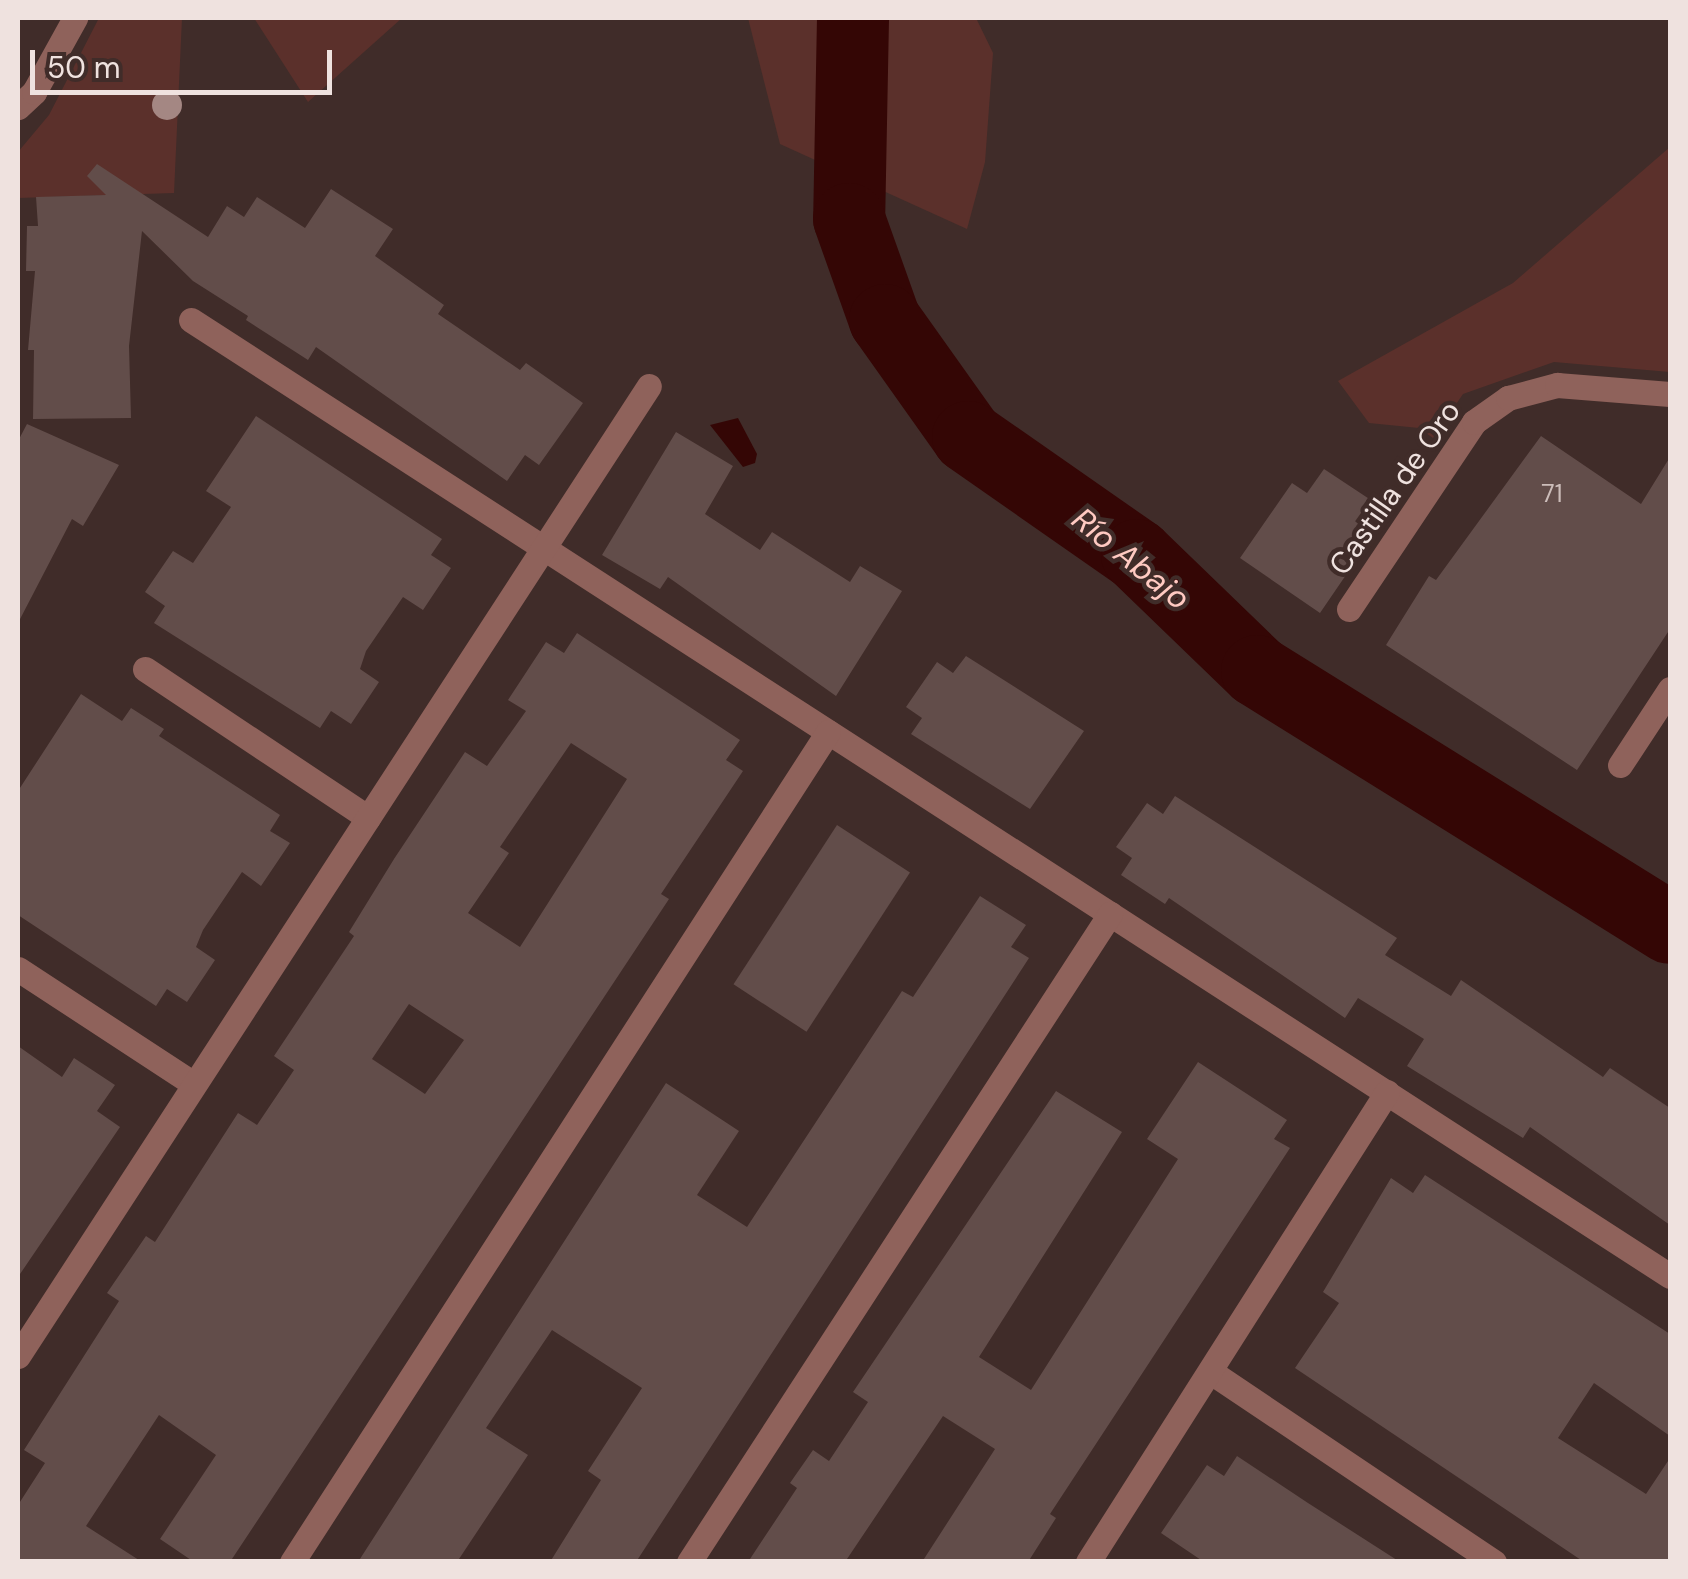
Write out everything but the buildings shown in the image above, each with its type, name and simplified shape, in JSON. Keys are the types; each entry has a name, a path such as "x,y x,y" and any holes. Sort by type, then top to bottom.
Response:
{"street":[{"path":"18,107 34,92 75,18"},
{"path":"191,320 1670,1276"},
{"name":"Castilla de Oro","path":"1349,610 1474,422 1508,398 1557,384 1670,394"},
{"path":"18,1356 649,386"},
{"path":"146,669 368,818"},
{"path":"1620,765 1670,688"},
{"path":"292,1562 828,732"},
{"path":"688,1562 1110,914"},
{"path":"18,969 194,1084"},
{"path":"1088,1562 1387,1092"},
{"path":"1211,1372 1494,1562"}],"shaded area":[{"path":"99,18 182,18 174,193 18,198 18,152 49,115"},
{"path":"254,18 402,18 308,102"},
{"path":"748,18 976,18 993,53 985,162 967,229 780,144"},
{"path":"1670,147 1670,372 1554,362 1463,394 1433,438 1419,428 1369,423 1338,381 1513,283"},
{"path":"738,418 757,454 755,463 743,467 710,425"}],"waterway":[{"name":"Río Abajo","path":"853,18 849,219 885,320 968,437 1137,555 1257,671 1670,928"}]}
